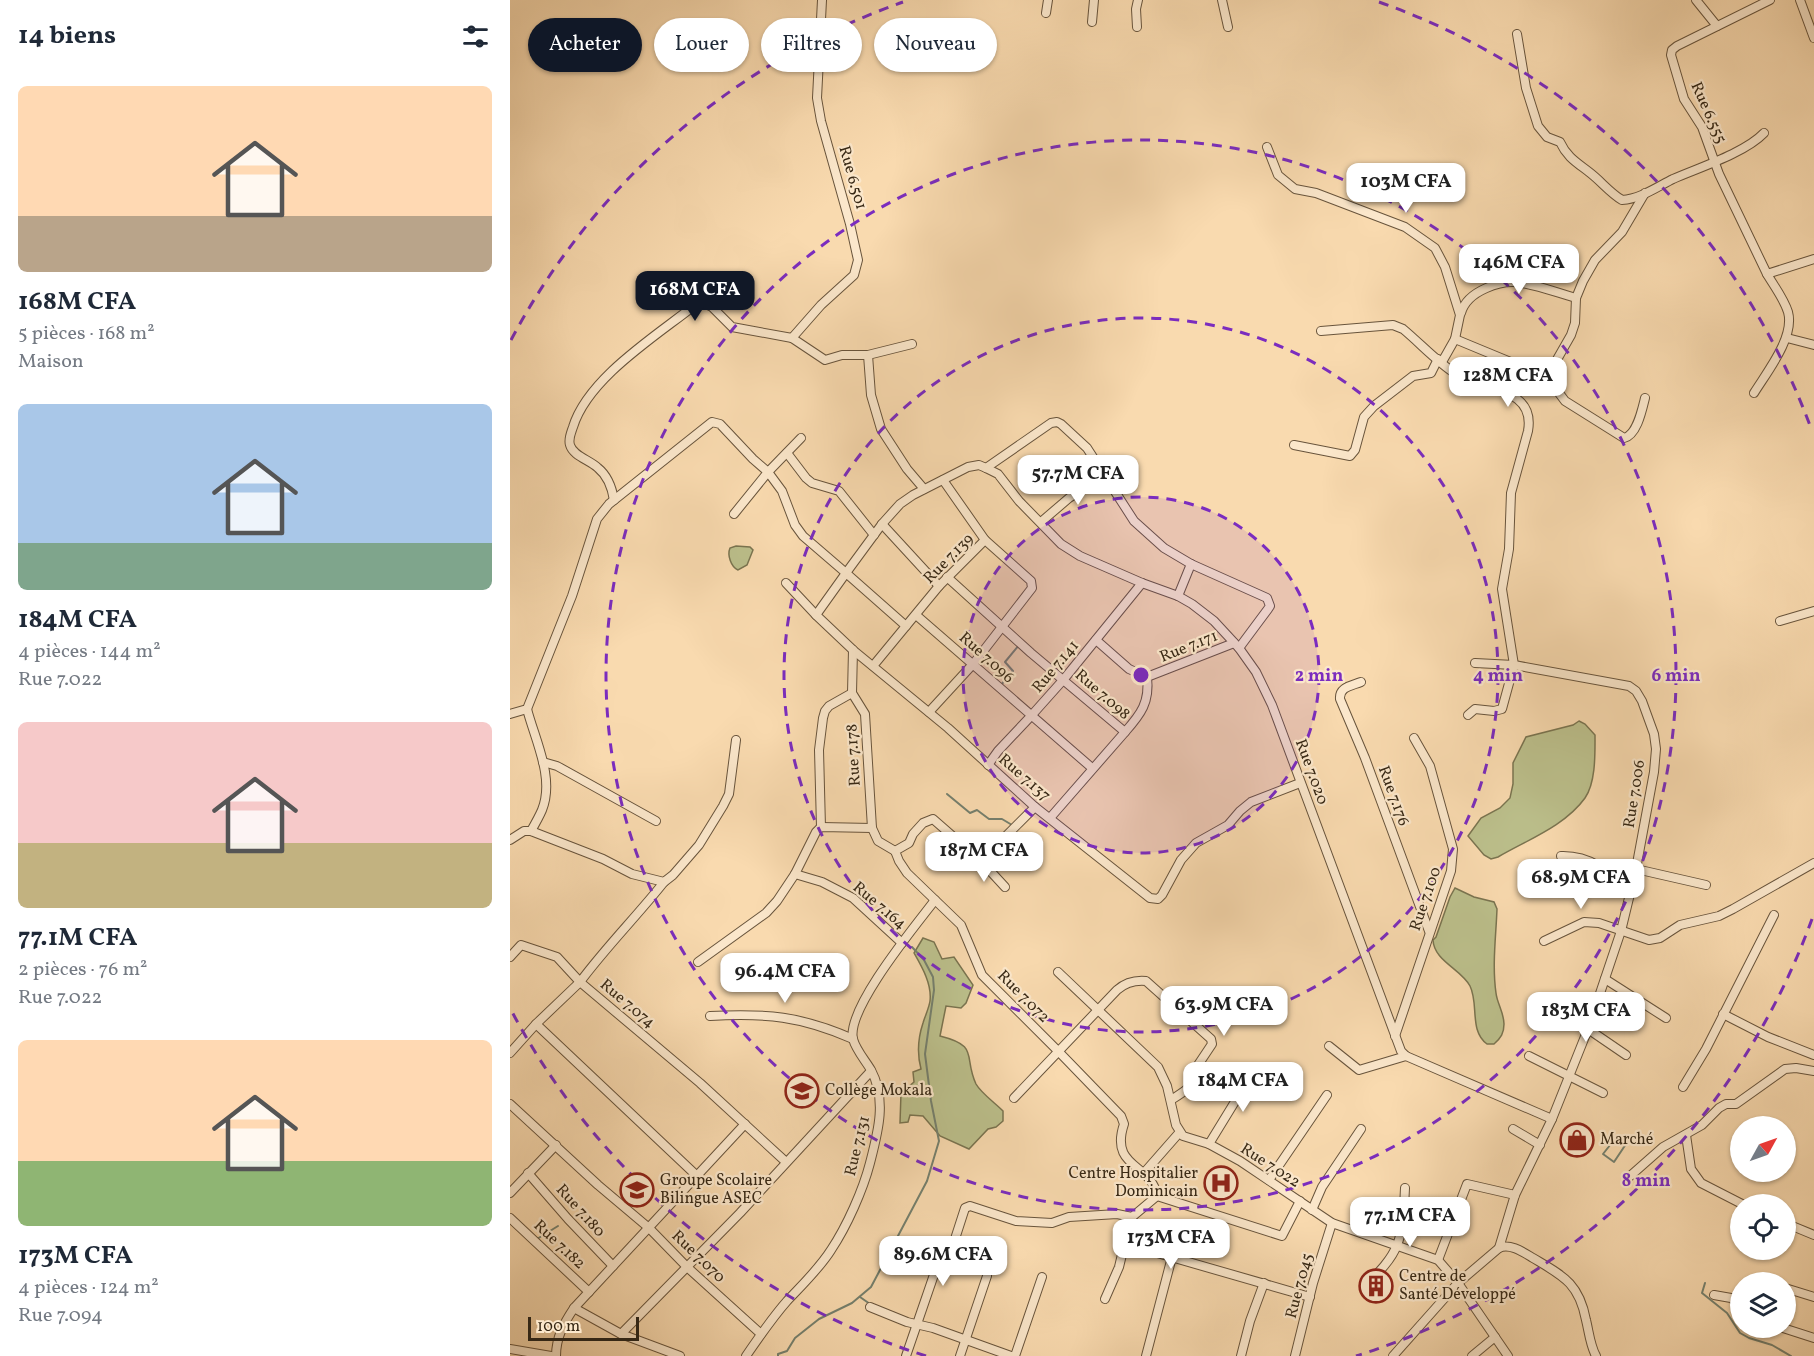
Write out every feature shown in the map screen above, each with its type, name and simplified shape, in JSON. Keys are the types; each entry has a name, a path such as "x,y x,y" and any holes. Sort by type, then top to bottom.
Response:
{"street":[{"name":"Rue 6.501","path":"792,338 821,305 854,275 858,260 817,98 822,0"},
{"path":"1046,13 1048,0"},
{"path":"1092,22 1094,0"},
{"path":"1137,27 1138,0"},
{"path":"1222,0 1228,27"},
{"path":"1696,0 1717,26"},
{"name":"Rue 6.555","path":"1770,0 1677,46 1672,50 1671,55 1684,99 1702,127 1714,162 1767,274 1788,310 1790,324 1787,338"},
{"path":"1800,0 1814,38"},
{"path":"1517,34 1526,88 1538,126 1547,136 1560,142 1565,153 1577,165 1610,193 1622,200 1645,193 1714,162 1757,140 1764,133"},
{"path":"1267,147 1278,175 1295,189 1327,196 1405,228 1435,248 1445,267 1460,315"},
{"path":"1547,377 1572,335 1576,298 1583,281 1595,260 1622,232 1645,193"},
{"path":"1767,274 1814,259"},
{"path":"1294,445 1350,456 1355,450 1364,417 1374,406 1413,376 1431,373 1455,339 1463,305 1483,288 1520,282 1576,298"},
{"path":"614,500 611,486 598,468 571,448 569,441 575,421 587,396 607,376 695,305 704,303 712,307 732,327 792,338 825,360 842,355 868,356 912,344"},
{"path":"1321,331 1393,325 1403,329 1456,374 1502,390 1517,399 1527,411 1530,421 1511,493 1509,549 1503,589 1514,665 1502,709 1494,711 1475,709 1468,715"},
{"path":"1754,393 1787,338 1814,345"},
{"path":"1455,339 1547,377 1565,401 1624,438 1631,435 1645,398"},
{"path":"868,356 871,395 881,429 907,469 924,489"},
{"path":"531,831 543,809 545,797 543,762 527,710 572,596 597,519 614,500 712,422 720,424 768,472 782,491 795,525 803,536 906,626"},
{"path":"816,615 882,524 900,504 968,467 979,465 986,468 1051,423 1057,422 1076,435 1087,448 1134,521 1164,548 1191,564 1267,598 1270,603 1268,609 1236,645"},
{"path":"734,514 768,472 801,438"},
{"path":"787,453 812,483 839,491 874,535"},
{"name":"Rue 7.020","path":"986,468 998,474 1019,501 1061,543 1080,556 1178,596 1192,604 1214,621 1256,672 1266,692 1395,1036 1401,1051 1406,1056"},
{"path":"1041,522 1069,498 1103,475"},
{"path":"943,480 985,540"},
{"path":"882,524 939,586"},
{"name":"Rue 7.139","path":"873,666 939,586 985,540 1031,581 1032,585 1030,591 974,663 929,712"},
{"path":"1178,596 1191,564"},
{"name":"Rue 7.098","path":"947,578 1125,732 1050,818"},
{"name":"Rue 7.137","path":"786,583 853,650 929,712 1035,807 1150,898 1158,899 1181,860 1196,843 1228,825 1251,802 1300,783"},
{"name":"Rue 7.141","path":"988,765 1064,679 1142,583"},
{"path":"1780,621 1814,611"},
{"name":"Rue 7.096","path":"916,615 974,663 1031,717 1092,768"},
{"name":"Rue 7.171","path":"1096,640 1129,669 1147,677 1236,645"},
{"name":"Rue 7.178","path":"853,650 852,693 865,714 872,828"},
{"name":"Rue 7.006","path":"1475,663 1514,665 1629,686 1642,701 1654,734 1656,749 1654,772 1636,869 1621,931 1570,1076 1515,1195 1499,1248"},
{"path":"1125,732 1144,706 1148,690 1147,677"},
{"name":"Rue 7.176","path":"1361,682 1342,689 1340,699 1365,758 1429,931"},
{"path":"821,827 819,759 823,718 829,706 852,693"},
{"path":"510,714 527,710"},
{"name":"Rue 7.100","path":"1395,1036 1451,871 1453,849 1430,766 1414,738"},
{"path":"510,957 521,945 557,957 580,982 597,959 699,845 729,794 736,740"},
{"path":"543,762 557,766 656,821"},
{"path":"981,861 1035,807"},
{"path":"698,962 766,914 795,874 816,832 821,827 872,828 878,841 895,851 909,843 913,834 923,823 933,819 981,861 1005,887"},
{"path":"510,840 524,831 531,831 603,859 632,874 664,882"},
{"name":"Rue 7.072","path":"895,851 907,873 961,925 982,975 1121,1116 1125,1124 1120,1138 1121,1148 1131,1163 1154,1184 1157,1196"},
{"path":"1561,856 1576,855 1586,858 1612,876 1629,895"},
{"path":"1544,941 1584,922 1599,923 1648,940 1660,938 1680,925 1719,916 1814,863"},
{"path":"1636,869 1706,885"},
{"name":"Rue 7.164","path":"795,874 822,882 853,898 902,943"},
{"path":"710,1016 749,1014 789,1018 819,1025 853,1039 854,1021 860,1005 902,943 935,900"},
{"path":"1683,1087 1706,1049 1774,915"},
{"path":"1058,972 1158,1067 1164,1077 1179,1133 1143,1174"},
{"path":"1605,979 1666,1018"},
{"path":"1014,1098 1122,986 1132,982 1146,981 1211,1039 1212,1044 1196,1068 1199,1076 1195,1083 1171,1100"},
{"name":"Rue 7.074","path":"510,1053 536,1024 580,982 700,1083 786,1162"},
{"path":"1723,1014 1768,1037 1814,1055"},
{"path":"1554,1015 1588,1029 1626,1055"},
{"path":"536,1024 697,1176"},
{"name":"Rue 7.131","path":"746,1356 761,1334 832,1250 860,1192 870,1164 881,1113 881,1101 878,1086 853,1039"},
{"path":"1329,1046 1359,1070 1406,1056 1552,1119"},
{"path":"1530,1056 1603,1093"},
{"path":"1629,1177 1663,1147 1702,1125 1719,1108 1726,1104 1737,1104 1785,1069 1814,1071"},
{"path":"621,1334 871,1071"},
{"path":"1209,1144 1239,1095 1241,1089 1239,1076"},
{"path":"1269,1180 1327,1095"},
{"name":"Rue 7.070","path":"510,1104 649,1228 687,1267 761,1334"},
{"path":"556,1356 556,1344 561,1330 574,1308 745,1124"},
{"path":"1312,1209 1322,1187 1361,1129"},
{"path":"1513,1129 1540,1144"},
{"name":"Rue 7.022","path":"1179,1133 1188,1139 1209,1144 1269,1180 1332,1223 1438,1260 1458,1282 1508,1356"},
{"path":"1686,1135 1691,1168 1701,1183 1730,1198"},
{"path":"510,1193 556,1145"},
{"name":"Rue 7.180","path":"528,1173 613,1266"},
{"path":"1438,1260 1467,1184 1515,1195"},
{"path":"1365,1286 1380,1271 1397,1246 1402,1225 1405,1188"},
{"path":"1105,1299 1119,1267 1132,1217 1157,1196 1282,1236 1300,1201"},
{"path":"906,1356 938,1263 950,1249 964,1210 968,1206 1016,1221 1052,1223 1069,1217 1117,1214 1132,1217"},
{"name":"Rue 7.182","path":"510,1218 589,1292"},
{"name":"Rue 7.045","path":"1295,1356 1332,1223"},
{"path":"1796,1228 1814,1235"},
{"path":"1125,1242 1310,1297"},
{"path":"1393,1356 1458,1282 1504,1245 1527,1254 1566,1278 1574,1286 1584,1308 1590,1341 1596,1356"},
{"path":"1146,1356 1172,1257"},
{"path":"960,1356 987,1276"},
{"path":"870,1307 907,1322 966,1339 1013,1356 1042,1277"},
{"path":"1241,1356 1250,1321 1264,1283"},
{"path":"1796,1291 1814,1297"},
{"path":"1714,1295 1730,1298"},
{"path":"574,1308 621,1334 680,1356"},
{"path":"1796,1332 1814,1338"},
{"path":"1472,1356 1494,1337"},
{"path":"510,1349 551,1356"}],"green space":[{"path":"750,547 753,550 747,565 738,570 729,557 730,548"},
{"path":"1579,721 1595,735 1593,776 1585,798 1567,817 1545,832 1498,857 1491,859 1484,855 1468,836 1481,818 1500,808 1510,798 1513,763 1526,737 1573,725"},
{"path":"1455,888 1474,897 1494,902 1497,909 1495,982 1504,1024 1502,1035 1494,1044 1487,1044 1481,1039 1476,1025 1473,993 1470,986 1438,954 1433,940"},
{"path":"923,938 934,942 942,959 954,957 973,985 966,1003 961,1008 946,1006 940,1036 966,1048 976,1084 1003,1111 1003,1121 996,1127 988,1129 969,1149 940,1136 923,1116 910,1115 908,1122 900,1123 901,1093 914,1082 913,1072 921,1069 919,1040 930,1001 928,982 914,953"}],"waterway":[{"path":"1000,686 1013,671 1005,662 1019,645"},
{"path":"947,794 970,813 977,810 989,819 1002,819 1012,825"},
{"path":"778,1356 787,1351 795,1338 819,1319 852,1303 871,1287 927,1181 939,1141 925,1054 934,990 933,977 924,960 912,947"},
{"path":"1618,1135 1626,1144 1614,1162 1603,1154 1618,1135"},
{"path":"537,1239 558,1226"},
{"path":"1705,1283 1702,1293 1727,1313 1740,1333 1772,1345 1791,1356"},
{"path":"860,1297 870,1304"}],"place":[{"name":"Collège Mokala","path":"802,1091"},
{"name":"Marché","path":"1577,1140"},
{"name":"Centre Hospitalier Dominicain","path":"1221,1183"},
{"name":"Groupe Scolaire Bilingue ASEC","path":"637,1190"},
{"name":"Centre de Santé Développé","path":"1376,1286"}]}
